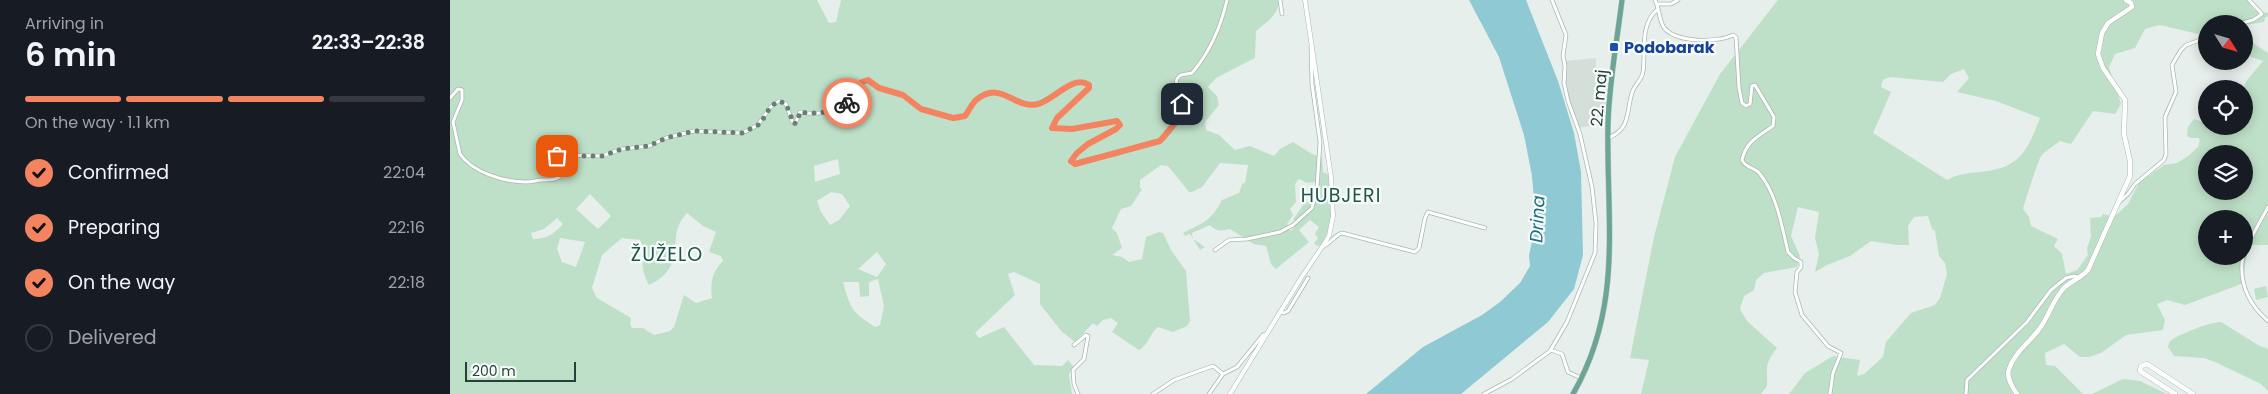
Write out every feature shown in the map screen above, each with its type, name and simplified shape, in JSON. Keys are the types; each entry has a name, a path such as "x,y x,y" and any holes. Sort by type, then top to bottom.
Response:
{"main road":[{"name":"22. maj","path":"1573,394 1591,359 1602,322 1610,253 1608,139 1611,89 1622,0"},
{"path":"2017,394 2008,375 2009,369 2024,346 2043,324 2050,306 2058,295 2069,283 2081,278 2090,266 2131,172 2124,134 2125,102 2103,68 2098,54 2102,33 2108,23 2132,8 2131,2 2126,0"},
{"path":"2174,394 2140,371 2141,366 2147,364 2193,394"}],"street":[{"path":"450,98 458,89 462,90 462,100 453,122 463,158 478,170 526,182 553,180 561,176 564,170 556,159 560,155 602,156 622,149 649,146 666,138 694,131 742,133 760,124 771,106 779,101 786,104 792,121 795,124 800,112 810,115 840,108 852,100 862,82 866,80 879,88 903,95 921,109 958,119 965,116 974,102 990,92 998,92 1024,104 1034,105 1050,99 1073,83 1085,82 1089,85 1089,88 1057,118 1052,128 1072,129 1117,121 1120,125 1077,153 1071,161 1075,164 1157,142 1164,138 1176,122 1180,110 1181,99 1177,90 1178,80 1181,75 1192,73 1208,51 1222,22 1227,0"},
{"path":"1280,0 1282,14"},
{"path":"1230,394 1279,312 1329,236 1333,216 1328,159 1304,0"},
{"path":"1484,394 1545,357 1551,350 1566,322 1595,253 1596,223 1586,159 1564,83 1565,66 1563,56 1566,35 1552,0"},
{"path":"1655,0 1663,27 1671,34 1691,39 1723,40 1733,35 1736,38 1739,88 1742,103 1746,106 1750,104 1752,86 1755,84 1775,121 1773,126 1749,144 1742,160 1746,166 1760,174 1766,183 1775,202 1788,252 1801,262 1801,267 1797,272 1795,292 1802,315 1828,346 1841,353 1833,373 1830,394"},
{"path":"1657,4 1671,4 1678,0"},
{"path":"2249,0 2262,14 2253,20"},
{"name":"22. maj","path":"1608,139 1615,136 1628,120 1632,92 1643,74 1643,43 1650,17 1658,9"},
{"path":"2119,202 2136,184 2164,160 2166,154 2165,118 2176,92 2172,65 2186,45 2198,41"},
{"path":"1214,250 1230,240 1247,239 1280,232 1293,225 1312,208 1317,188 1320,142 1312,84 1311,42"},
{"path":"2268,207 2241,262 2245,289 2253,307 2268,321"},
{"path":"1322,247 1331,243 1337,234 1345,233 1416,252 1426,214 1429,212 1485,228"},
{"path":"1966,394 1967,380 2027,322 2051,290 2066,278 2074,276 2081,278"},
{"path":"1279,312 1283,314 1288,311 1308,278"},
{"path":"1209,394 1223,374 1231,372 1237,367 1263,335 1266,334"},
{"path":"1074,345 1086,335 1088,336 1084,358 1073,370 1074,384 1078,394"},
{"path":"1551,350 1562,354 1568,372 1582,378"},
{"path":"1153,394 1174,380 1213,366 1223,374"}],"shaded area":[{"path":"1596,58 1596,69 1609,70 1604,123 1579,128 1566,86 1566,61"}],"green space":[{"path":"450,0 817,0 829,23 836,22 841,0 1280,0 1274,14 1256,31 1255,58 1216,78 1208,87 1217,96 1219,105 1205,122 1206,130 1219,135 1235,150 1250,146 1274,156 1280,149 1293,142 1312,154 1322,157 1323,172 1328,174 1332,201 1331,220 1326,237 1321,245 1317,246 1314,243 1318,238 1315,234 1319,227 1310,220 1299,230 1309,242 1276,269 1271,264 1266,246 1254,244 1230,229 1219,230 1210,225 1192,233 1193,239 1190,234 1185,236 1183,233 1211,217 1222,200 1239,193 1242,184 1245,183 1248,165 1220,163 1202,187 1189,192 1168,166 1161,165 1140,180 1140,188 1142,189 1131,206 1121,209 1112,228 1117,233 1122,248 1112,255 1122,257 1129,262 1142,259 1146,237 1159,232 1163,233 1171,250 1186,271 1190,321 1187,326 1173,332 1158,327 1139,350 1112,332 1118,323 1111,318 1103,320 1097,326 1093,323 1075,342 1062,332 1040,304 1040,284 1014,272 1008,274 1015,295 975,333 979,338 1004,327 1034,365 1062,366 1068,360 1074,367 1069,374 1072,394 450,394","holes":["838,159 840,174 815,182 814,166","1299,179 1307,183 1318,182 1318,199 1313,199 1312,202 1305,202 1293,220 1296,220 1297,223 1291,231 1287,224 1293,215 1290,209 1296,202 1295,184","831,192 842,194 850,206 839,220 830,225 821,212 817,201","590,194 611,216 598,229 576,209","687,213 703,226 716,232 709,252 721,256 723,261 716,269 713,278 712,298 696,303 684,295 674,327 670,331 654,335 643,328 632,328 630,324 631,318 597,298 592,288 602,255 622,238 640,240 646,253 643,265 649,285 669,269 675,250 677,231 680,222","557,218 563,224 546,237 533,239 531,233 544,229","560,238 585,242 576,267 562,262 557,249","877,252 886,264 877,277 858,269","878,279 884,306 880,325 875,327 856,313 850,304 843,282 859,282 860,297 869,296 869,282"]},
{"path":"1778,0 2247,0 2254,10 2268,13 2268,17 2265,17 2264,22 2253,24 2253,15 2198,15 2198,34 2160,25 2145,29 2135,48 2115,54 2109,67 2121,104 2115,114 2093,111 2071,144 2060,141 2041,156 2023,209 2029,217 2031,226 2058,239 2054,246 2062,254 2066,274 2077,270 2088,255 2087,248 2091,237 2090,218 2101,217 2103,214 2114,217 2128,204 2139,183 2164,165 2177,163 2198,147 2198,200 2253,200 2253,145 2199,145 2200,140 2198,138 2187,136 2188,127 2194,119 2198,120 2198,135 2253,135 2253,80 2247,80 2263,61 2253,57 2253,43 2268,53 2268,245 2253,245 2253,210 2198,210 2198,265 2245,265 2244,283 2185,305 2167,300 2157,304 2165,320 2163,330 2126,335 2101,353 2089,357 2080,357 2064,344 2045,353 2046,365 2055,366 2083,394 1789,394 1805,373 1833,356 1860,360 1857,376 1864,374 1883,357 1886,342 1911,313 1935,305 1940,298 1947,274 1945,263 1939,256 1935,231 1932,229 1928,216 1914,217 1908,226 1909,245 1871,241 1850,256 1815,272 1819,254 1815,238 1819,212 1798,207 1791,236 1800,256 1797,267 1764,273 1756,280 1754,290 1744,296 1740,309 1747,321 1777,348 1768,363 1767,386 1761,394 1641,394 1649,360 1630,358 1654,237 1675,157 1720,74","holes":["1964,69 1969,78 1957,92 1996,101 2040,118 2026,149 2005,167 1963,174 1947,180 1873,133 1891,92 1881,87 1883,80 1890,77 1943,82 1951,74"]},
{"path":"1193,239 1205,247 1200,250"},
{"path":"2266,286 2268,297 2256,300 2254,289"},
{"path":"2221,322 2258,345 2268,349 2268,391 2261,384 2215,362 2204,358 2174,356 2168,347 2170,341 2181,335 2202,326"},
{"path":"2123,379 2140,381 2167,394 2092,394"}],"water":[{"name":"Drina","path":"1469,0 1526,0 1558,81 1574,133 1581,172 1583,255 1574,289 1548,322 1461,394 1366,394 1423,347 1482,315 1500,302 1520,283 1530,266 1529,256 1535,226 1535,211 1532,176 1524,135 1499,57"}],"way so far":[{"path":"557,156 602,156 622,149 649,146 666,138 694,131 731,131 742,133 760,124 771,106 779,101 786,104 794,124 797,122 799,112 810,115 840,108 847,103"}],"place":[{"name":"Podobarak","path":"1614,47"}],"district":[{"name":"HUBJERI","path":"1341,195"},
{"name":"ŽUŽELO","path":"667,254"}],"route":[{"path":"847,103 856,95 862,82 868,80 879,88 903,95 921,109 958,119 968,113 974,102 990,92 998,92 1024,104 1034,105 1050,99 1070,84 1085,82 1090,87 1086,93 1057,118 1051,127 1055,129 1072,129 1117,121 1120,125 1088,144 1077,153 1071,159 1073,164 1160,141 1176,122 1182,104"}]}
